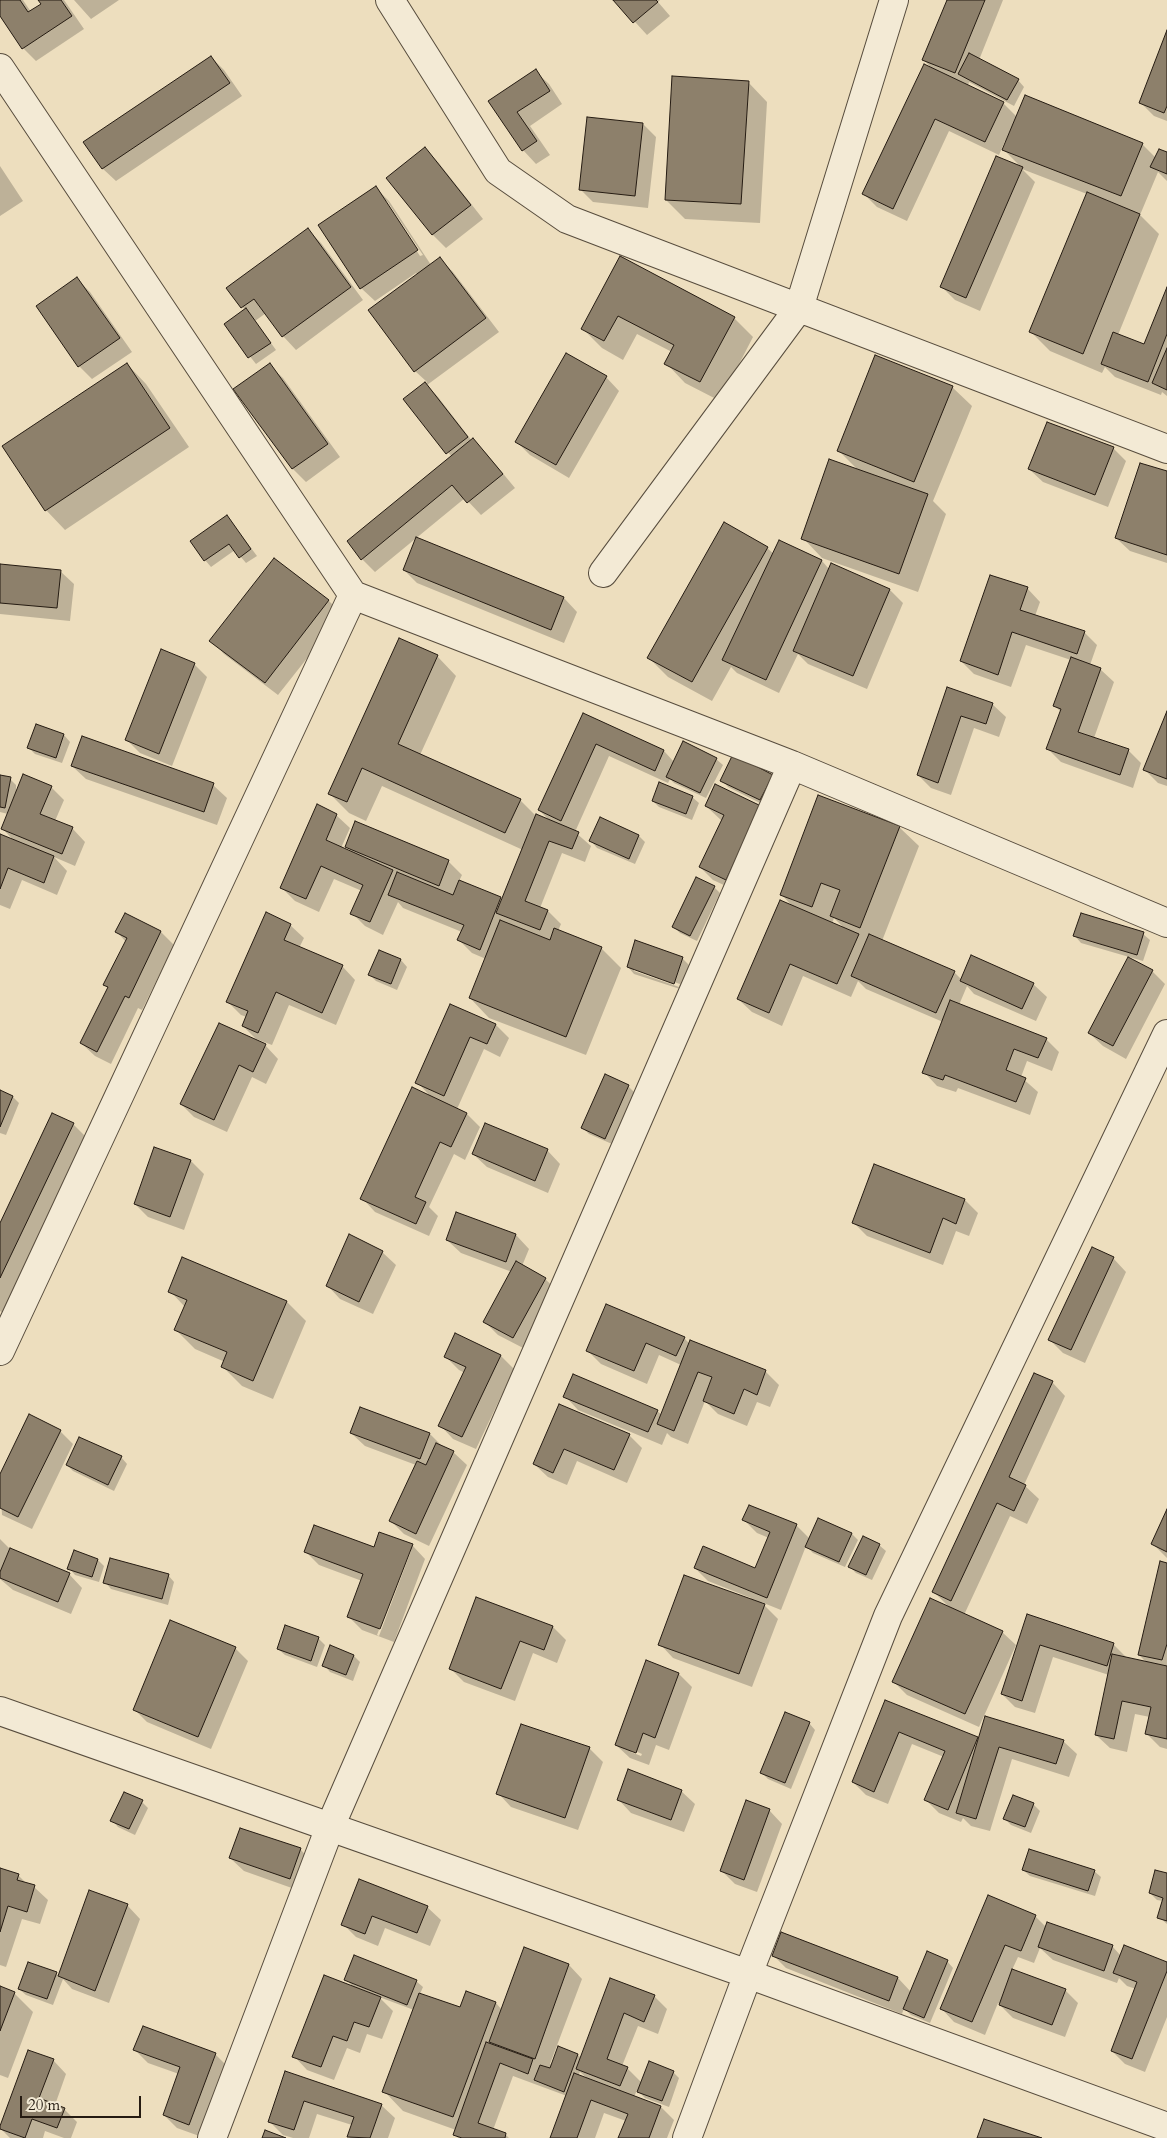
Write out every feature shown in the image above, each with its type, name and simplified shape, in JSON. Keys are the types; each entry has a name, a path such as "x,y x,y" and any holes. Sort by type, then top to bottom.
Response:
{"street":[{"path":"390,0 498,172 567,219 1167,449"},
{"path":"603,573 799,308 894,0"},
{"path":"0,68 353,595 792,765 1167,923"},
{"path":"0,1351 353,595"},
{"path":"212,2138 330,1828 792,765"},
{"path":"687,2138 748,1974 888,1616 1167,1034"},
{"path":"0,1711 748,1974 1167,2127"}],"building":[{"path":"0,0 20,0 28,12 41,4 38,0 61,0 72,16 22,49 0,16"},
{"path":"613,0 656,0 658,2 633,23"},
{"path":"947,0 985,0 955,73 922,60"},
{"path":"1167,30 1167,106 1164,113 1139,103"},
{"path":"969,53 1019,79 1007,100 958,74"},
{"path":"211,56 230,83 102,169 83,142"},
{"path":"924,64 1004,102 985,142 935,119 893,209 862,194"},
{"path":"536,69 550,91 517,112 537,141 522,151 488,101"},
{"path":"672,76 749,81 741,204 665,200"},
{"path":"1025,95 1143,143 1121,196 1002,150"},
{"path":"587,117 643,123 635,196 579,190"},
{"path":"425,147 471,205 432,235 386,178"},
{"path":"1159,149 1167,152 1167,174 1150,167"},
{"path":"996,156 1023,167 966,298 940,287"},
{"path":"376,186 418,250 360,289 318,225"},
{"path":"1087,192 1140,214 1083,354 1029,332"},
{"path":"308,228 351,287 282,337 254,299 241,308 226,288"},
{"path":"620,256 735,317 700,382 664,364 674,345 618,316 604,341 581,329"},
{"path":"440,257 486,318 414,372 368,310"},
{"path":"77,277 120,338 78,367 36,306"},
{"path":"1167,287 1167,334 1148,382 1101,364 1113,332 1144,344"},
{"path":"246,308 271,343 248,358 224,324"},
{"path":"1167,348 1167,390 1152,383"},
{"path":"566,353 607,376 556,465 515,442"},
{"path":"875,355 953,386 914,482 837,451"},
{"path":"127,363 170,428 45,511 2,446"},
{"path":"270,363 328,444 292,469 233,389"},
{"path":"425,382 468,437 446,454 403,399"},
{"path":"1047,422 1114,447 1095,495 1028,469"},
{"path":"473,438 503,474 467,503 452,485 361,560 347,541"},
{"path":"829,459 928,494 899,574 801,539"},
{"path":"1140,463 1167,471 1167,555 1115,538"},
{"path":"227,515 251,549 239,558 229,544 204,561 190,541"},
{"path":"724,522 768,547 692,682 647,658"},
{"path":"416,537 564,597 551,630 403,570"},
{"path":"779,540 822,560 766,680 722,660"},
{"path":"274,558 329,600 265,683 209,641"},
{"path":"831,563 890,589 853,676 793,651"},
{"path":"0,564 61,570 57,608 0,603"},
{"path":"990,575 1028,587 1020,610 1085,631 1077,654 1012,632 998,675 960,661"},
{"path":"399,638 438,655 398,744 521,799 505,833 362,768 347,802 328,794"},
{"path":"161,649 195,663 159,754 125,740"},
{"path":"1071,657 1101,668 1078,732 1129,749 1120,775 1046,749 1061,709 1053,706"},
{"path":"947,687 993,703 986,724 961,716 938,783 917,775"},
{"path":"1167,711 1167,779 1143,770"},
{"path":"583,713 664,750 655,771 596,744 561,821 538,810"},
{"path":"36,724 64,734 56,758 27,748"},
{"path":"82,736 214,783 204,812 71,766"},
{"path":"683,741 717,758 700,793 666,777"},
{"path":"733,754 773,775 760,800 720,781"},
{"path":"23,774 52,786 40,814 73,827 62,854 1,829"},
{"path":"0,775 11,777 5,808 0,807"},
{"path":"659,782 693,796 686,814 652,801"},
{"path":"715,784 761,806 726,880 699,867 724,815 705,806"},
{"path":"818,795 900,826 860,928 830,916 840,890 821,883 812,907 780,895"},
{"path":"317,804 337,814 326,840 393,870 370,922 350,914 363,885 321,866 306,899 280,888"},
{"path":"536,814 579,832 572,849 549,841 525,901 548,910 540,930 496,913"},
{"path":"600,817 639,835 629,859 589,841"},
{"path":"355,821 449,860 439,886 345,847"},
{"path":"0,834 54,856 44,883 8,868 0,889"},
{"path":"397,872 453,895 459,880 501,897 480,950 457,940 464,925 388,895"},
{"path":"696,877 715,886 690,936 672,927"},
{"path":"780,900 859,934 837,984 790,964 769,1013 737,999"},
{"path":"266,912 291,924 284,940 343,965 322,1013 276,992 258,1033 242,1026 248,1011 226,1002"},
{"path":"125,913 161,931 129,998 125,996 97,1052 80,1043 108,987 103,985 127,938 115,932"},
{"path":"1081,913 1144,932 1137,955 1073,936"},
{"path":"500,920 550,940 554,928 602,947 566,1037 469,998"},
{"path":"869,934 955,971 936,1013 851,976"},
{"path":"635,940 683,957 674,984 627,967"},
{"path":"379,950 401,959 391,984 368,975"},
{"path":"971,955 1034,983 1022,1009 960,981"},
{"path":"1128,957 1153,970 1113,1046 1088,1033"},
{"path":"950,1000 1047,1038 1038,1058 1014,1049 1006,1070 1026,1078 1016,1102 945,1075 943,1080 922,1073"},
{"path":"450,1004 496,1024 487,1044 470,1037 444,1096 415,1083"},
{"path":"219,1023 266,1044 253,1072 239,1065 214,1120 180,1104"},
{"path":"605,1074 629,1085 605,1139 581,1128"},
{"path":"412,1087 467,1113 451,1147 440,1142 415,1197 426,1202 416,1224 360,1199"},
{"path":"0,1090 13,1096 0,1127"},
{"path":"52,1113 74,1123 0,1278 0,1223"},
{"path":"485,1123 548,1149 535,1181 472,1154"},
{"path":"154,1147 191,1160 170,1217 134,1204"},
{"path":"874,1164 965,1199 956,1224 943,1218 930,1253 852,1223"},
{"path":"456,1212 516,1234 506,1262 446,1240"},
{"path":"349,1234 383,1251 359,1302 326,1286"},
{"path":"1092,1247 1114,1257 1071,1350 1048,1340"},
{"path":"182,1257 287,1301 253,1381 221,1367 227,1352 174,1330 187,1300 168,1292"},
{"path":"516,1261 546,1278 513,1338 483,1322"},
{"path":"606,1304 685,1337 676,1356 646,1343 634,1371 586,1351"},
{"path":"455,1333 501,1355 462,1437 438,1426 466,1367 444,1357"},
{"path":"690,1340 766,1370 757,1395 744,1389 734,1414 703,1401 712,1377 698,1372 674,1431 657,1424"},
{"path":"1034,1373 1053,1381 1009,1477 1026,1485 1014,1511 997,1503 951,1601 932,1592"},
{"path":"573,1374 658,1410 648,1432 563,1397"},
{"path":"559,1404 630,1434 614,1470 564,1449 553,1473 533,1464"},
{"path":"360,1407 430,1433 420,1459 350,1433"},
{"path":"29,1414 61,1430 18,1517 0,1508 0,1474"},
{"path":"79,1437 122,1456 108,1485 66,1465"},
{"path":"436,1443 454,1451 416,1534 389,1521 417,1461 426,1465"},
{"path":"749,1505 797,1524 767,1598 694,1568 703,1546 755,1568 770,1532 742,1520"},
{"path":"1167,1509 1167,1552 1151,1544"},
{"path":"818,1518 852,1533 839,1562 805,1547"},
{"path":"314,1525 374,1547 379,1532 413,1544 380,1629 347,1617 363,1574 304,1552"},
{"path":"863,1536 880,1544 866,1575 848,1567"},
{"path":"10,1548 70,1573 58,1602 0,1578 0,1572"},
{"path":"74,1550 98,1559 92,1577 67,1569"},
{"path":"110,1558 169,1574 162,1599 103,1583"},
{"path":"1160,1561 1167,1563 1167,1644 1162,1660 1138,1655"},
{"path":"684,1575 765,1604 739,1674 658,1645"},
{"path":"476,1597 553,1626 544,1650 520,1641 501,1689 449,1669"},
{"path":"930,1598 1003,1631 965,1714 892,1682"},
{"path":"1027,1614 1114,1643 1107,1666 1040,1645 1022,1701 1001,1694"},
{"path":"170,1620 236,1647 198,1737 133,1710"},
{"path":"285,1625 319,1637 311,1661 277,1649"},
{"path":"330,1645 354,1655 346,1675 322,1666"},
{"path":"1112,1654 1167,1666 1167,1739 1145,1734 1151,1707 1122,1701 1114,1739 1095,1735"},
{"path":"646,1660 679,1673 655,1738 643,1733 636,1753 615,1745"},
{"path":"885,1700 978,1737 948,1810 924,1800 945,1751 899,1732 874,1792 852,1782"},
{"path":"785,1712 810,1722 785,1783 760,1773"},
{"path":"985,1716 1064,1740 1056,1764 999,1747 976,1819 956,1813"},
{"path":"521,1724 590,1747 565,1818 496,1794"},
{"path":"628,1769 682,1790 671,1820 617,1800"},
{"path":"124,1792 143,1800 129,1829 110,1821"},
{"path":"1013,1795 1034,1803 1025,1827 1003,1819"},
{"path":"746,1800 770,1809 744,1880 720,1871"},
{"path":"240,1828 301,1848 290,1879 229,1858"},
{"path":"1029,1849 1095,1870 1088,1891 1022,1870"},
{"path":"0,1868 19,1874 17,1880 35,1885 27,1912 8,1906 0,1932"},
{"path":"1155,1870 1167,1873 1167,1921 1157,1918 1163,1898 1149,1893"},
{"path":"359,1879 428,1906 417,1933 372,1916 365,1934 341,1925"},
{"path":"89,1890 128,1904 95,1991 58,1976"},
{"path":"988,1895 1036,1915 1021,1951 1005,1945 972,2022 940,2009"},
{"path":"1047,1922 1113,1945 1104,1971 1038,1947"},
{"path":"781,1932 898,1977 889,2001 772,1956"},
{"path":"1124,1945 1167,1962 1167,1971 1132,2059 1111,2051 1137,1982 1113,1973"},
{"path":"524,1947 569,1964 535,2059 489,2042"},
{"path":"927,1951 948,1960 924,2018 903,2009"},
{"path":"354,1955 417,1980 407,2005 344,1980"},
{"path":"28,1962 57,1972 47,1999 18,1989"},
{"path":"1012,1969 1066,1989 1052,2025 999,2005"},
{"path":"324,1975 381,1997 369,2027 354,2022 347,2041 333,2036 321,2067 292,2057"},
{"path":"610,1978 655,1995 644,2022 624,2013 607,2059 628,2067 620,2086 576,2069"},
{"path":"0,1986 15,1992 0,2031"},
{"path":"466,1991 496,2002 453,2117 382,2092 419,1993 460,2007"},
{"path":"143,2026 216,2053 189,2125 163,2115 180,2067 133,2050"},
{"path":"486,2042 533,2059 528,2074 500,2063 478,2123 506,2133 505,2138 462,2138 453,2135"},
{"path":"558,2046 578,2054 564,2092 534,2080 540,2065 550,2068"},
{"path":"28,2050 54,2059 39,2098 65,2108 57,2128 32,2119 25,2138 0,2129 0,2126"},
{"path":"649,2061 674,2071 662,2101 637,2092"},
{"path":"285,2071 382,2104 370,2138 347,2137 354,2117 304,2101 294,2130 268,2122"},
{"path":"574,2073 661,2106 649,2138 618,2138 628,2114 591,2100 577,2138 550,2138"},
{"path":"984,2119 1042,2138 977,2138"},
{"path":"265,2130 286,2138 262,2138"}]}
